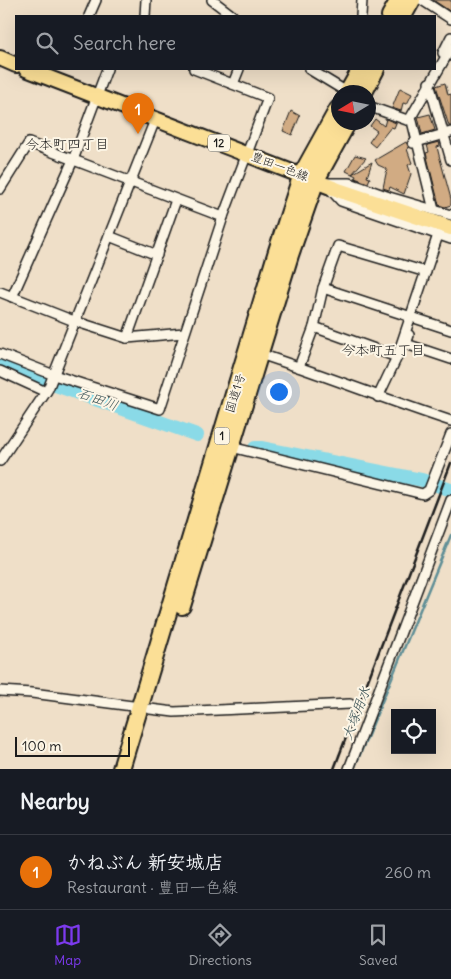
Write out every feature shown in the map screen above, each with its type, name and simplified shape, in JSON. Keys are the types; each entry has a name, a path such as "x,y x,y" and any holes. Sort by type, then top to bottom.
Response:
{"highway":[{"path":"391,15 399,0"},
{"path":"404,15 412,0"},
{"path":"351,85 360,70"},
{"path":"368,85 375,70"},
{"name":"国道1号","path":"121,769 145,708 231,447 331,129"},
{"name":"国道1号","path":"132,769 145,708 276,251 314,179 343,130"}],"main road":[{"path":"0,58 15,65"},
{"name":"豊田一色線","path":"29,70 341,191 413,214 446,235"}],"street":[{"path":"89,15 96,0"},
{"path":"145,15 146,0"},
{"path":"212,0 232,15"},
{"path":"361,15 362,0"},
{"path":"422,0 451,19"},
{"path":"436,67 451,37"},
{"path":"407,120 451,48"},
{"path":"12,297 73,160 107,70"},
{"path":"0,354 53,376 160,409 223,217 268,98 197,70"},
{"path":"233,84 239,70"},
{"path":"311,70 335,85"},
{"path":"432,209 411,118 435,70"},
{"path":"429,84 447,133 451,160"},
{"path":"376,109 407,120"},
{"path":"0,461 47,391 155,120"},
{"path":"407,120 415,142"},
{"path":"415,142 447,133"},
{"path":"0,189 29,143 223,217"},
{"path":"314,179 350,183 389,198 451,215"},
{"path":"314,179 342,201 446,235"},
{"path":"127,338 176,200"},
{"path":"446,235 426,272 406,344 451,360"},
{"path":"378,397 397,357 446,235"},
{"path":"109,236 157,254"},
{"path":"299,367 314,327 323,288 338,246 426,272"},
{"path":"323,288 451,330"},
{"path":"0,292 74,321 127,338 184,333"},
{"path":"314,327 397,357"},
{"path":"260,354 378,397 451,420"},
{"path":"0,372 47,391"},
{"path":"231,447 423,494 429,490 451,434"},
{"path":"349,769 451,500"},
{"path":"0,691 32,693 174,712 350,704"}],"building":[{"path":"433,0 451,0 451,12"},
{"path":"445,83 448,95 451,94 451,126 449,126 436,86"},
{"path":"400,88 412,94 407,104 403,103 401,111 392,108"},
{"path":"291,111 300,116 292,135 283,131"},
{"path":"430,114 435,130 422,134 418,117"},
{"path":"386,119 396,123 394,128 391,127 375,147 369,142 377,131 376,120 384,126"},
{"path":"406,142 412,163 408,165 411,174 404,194 390,187 389,190 383,188 387,169 378,165 375,160"},
{"path":"439,142 440,146 437,147 451,199 451,205 445,207 439,205 426,153 429,152 427,145"},
{"path":"355,155 366,158 352,174 346,171"},
{"path":"372,162 367,177 370,178 368,183 355,178 356,176 352,174"}],"waterway":[{"name":"石田川","path":"0,364 197,435"},
{"name":"石田川","path":"255,448 422,480 451,490"},
{"path":"354,769 451,535"}],"railway":[{"path":"334,769 451,463"}],"place":[{"name":"かねぶん 新安城店","path":"138,134"}],"district":[{"name":"今本町四丁目","path":"67,144"},
{"name":"今本町五丁目","path":"383,350"}],"water label":[{"name":"大塚用水","path":"356,713"}]}
